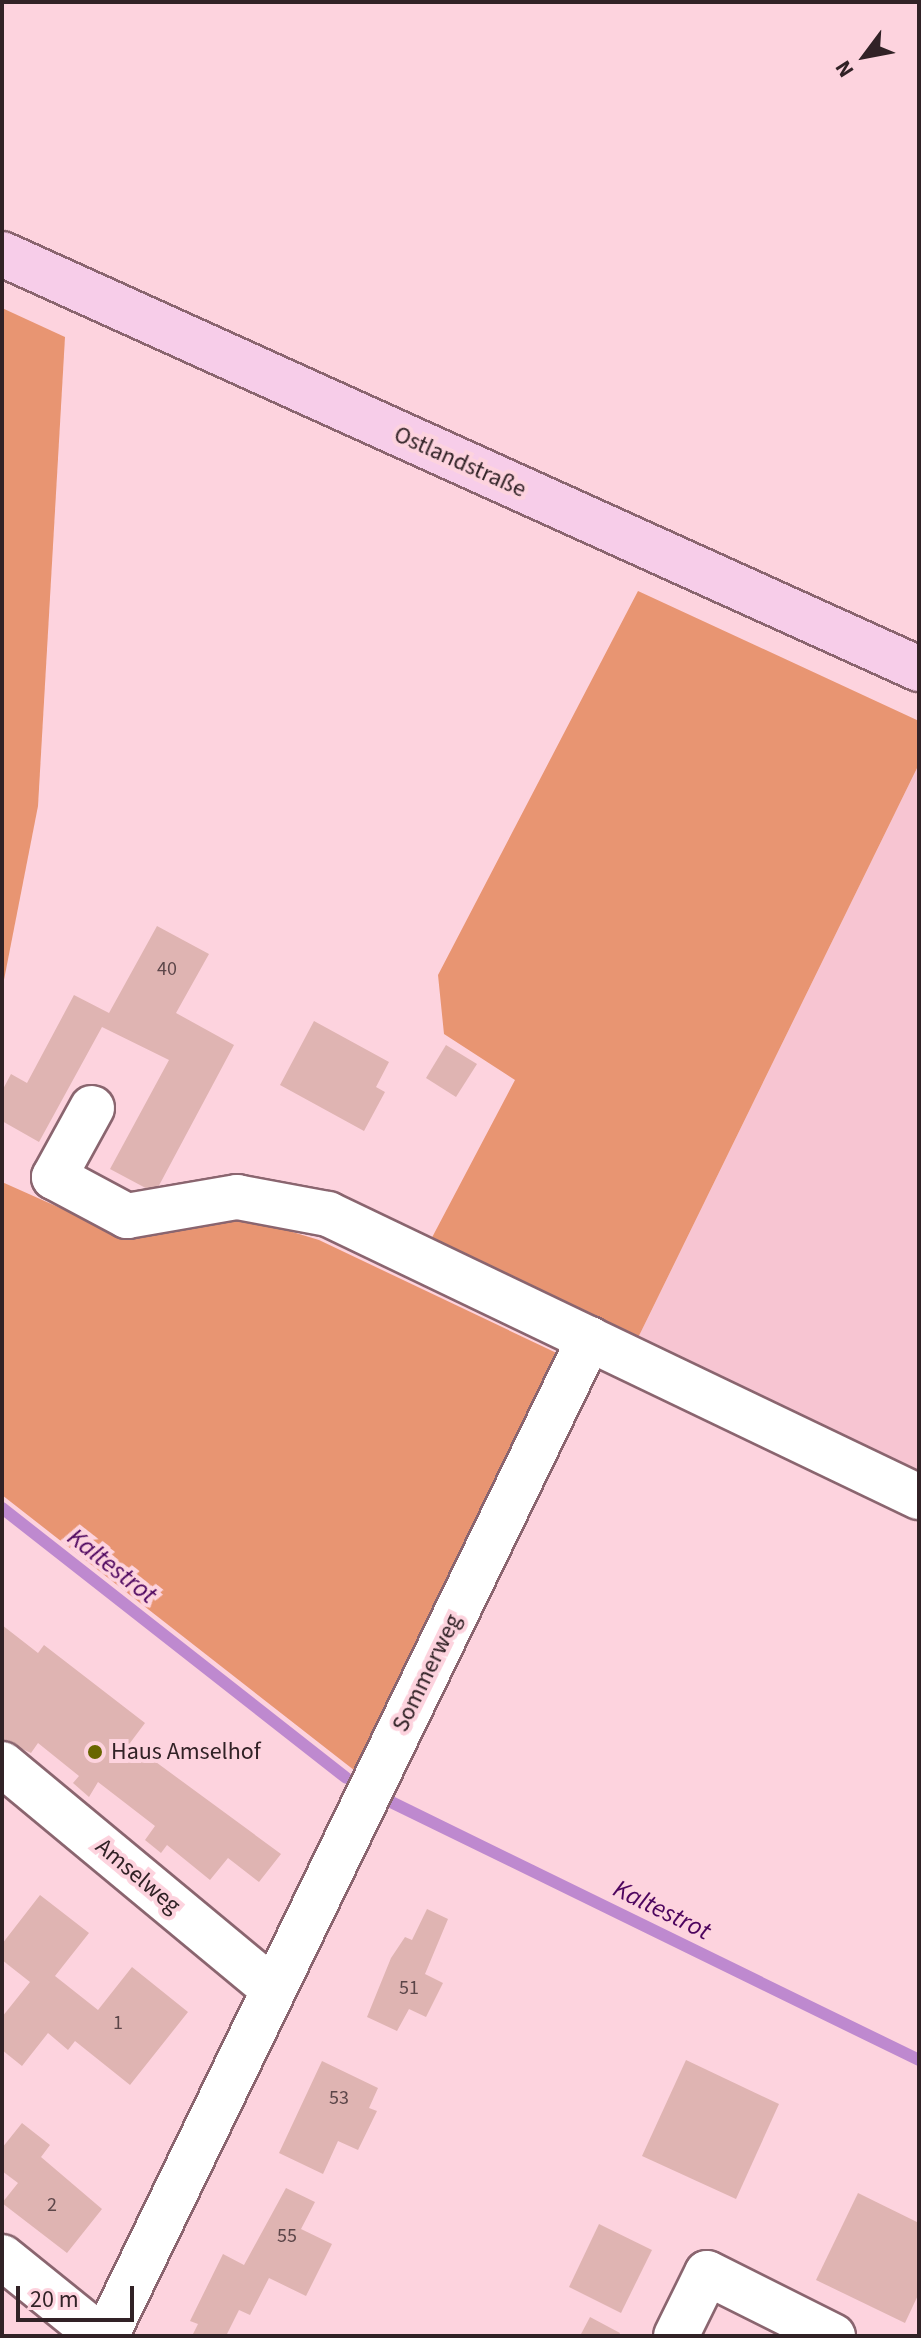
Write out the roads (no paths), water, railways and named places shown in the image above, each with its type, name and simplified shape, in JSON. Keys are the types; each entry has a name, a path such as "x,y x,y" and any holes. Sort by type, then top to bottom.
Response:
{"main road":[{"name":"Ostlandstraße","path":"2,254 919,669"}],"street":[{"path":"92,1108 54,1177 127,1216 237,1197 328,1214 919,1497"},
{"name":"Sommerweg","path":"106,2336 589,1339"},
{"name":"Amselweg","path":"2,1764 273,1989"},
{"path":"2,2257 100,2336"},
{"path":"676,2336 707,2273 833,2336"}],"waterway":[{"name":"Kaltestrot","path":"2,1508 346,1778"},
{"name":"Kaltestrot","path":"387,1800 919,2060"}],"place":[{"name":"Haus Amselhof","path":"95,1752"}]}
